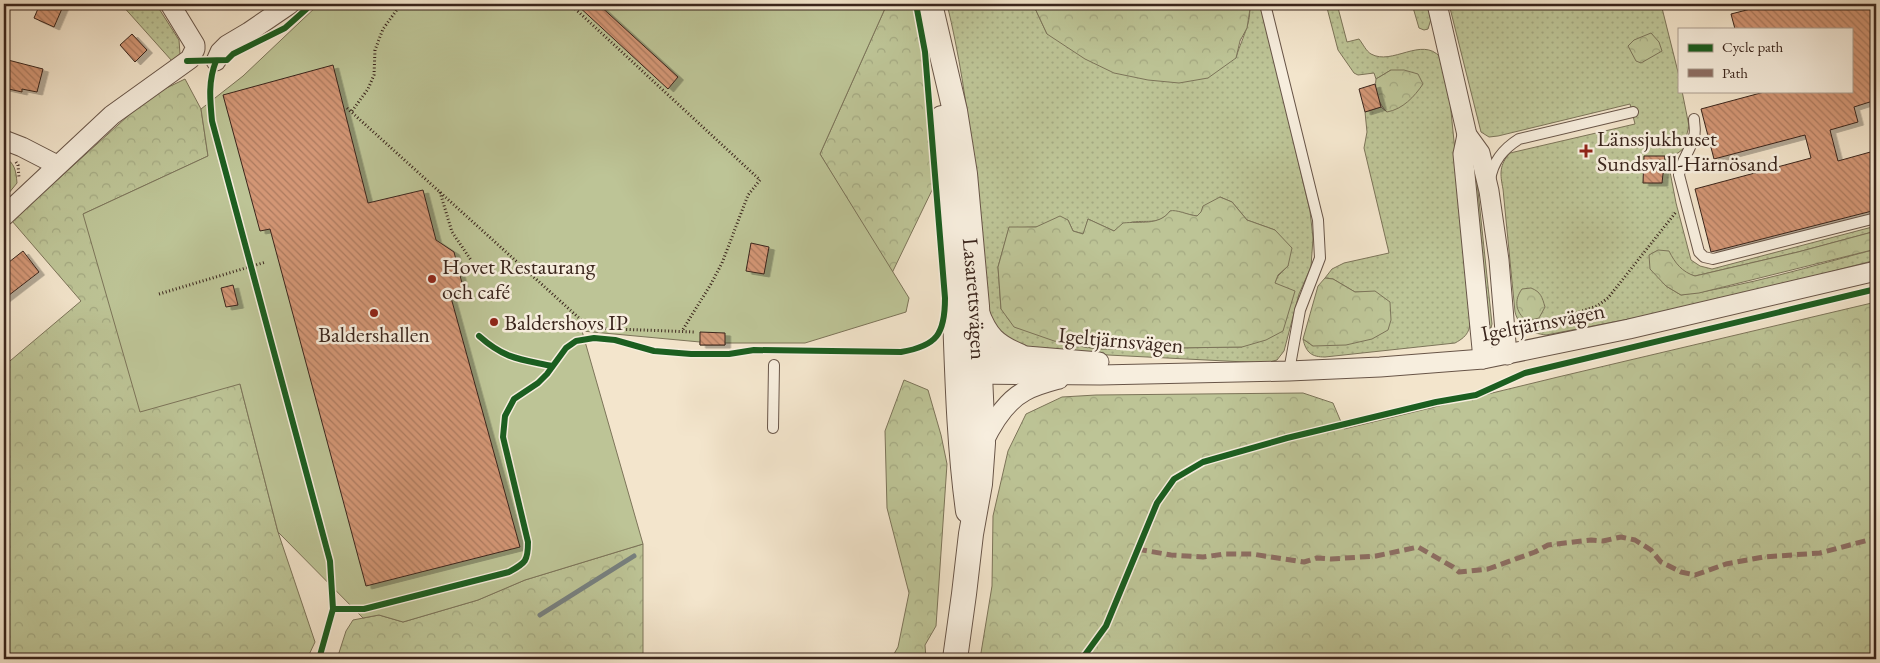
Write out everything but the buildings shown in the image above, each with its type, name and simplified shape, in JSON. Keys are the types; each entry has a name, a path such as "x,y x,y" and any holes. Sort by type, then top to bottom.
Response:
{"street":[{"path":"4,216 112,114 190,59 195,49 195,44 170,4"},
{"path":"216,61 220,52 227,45 290,4"},
{"name":"Lasarettsvägen","path":"930,4 955,111 965,174 977,306 968,365 965,490 970,534"},
{"path":"1437,4 1467,135 1480,152 1489,191 1507,355"},
{"name":"Lasarettsvägen","path":"943,63 942,113 952,245 968,365 983,443 980,484 970,534 955,659"},
{"path":"1467,135 1463,154 1483,359"},
{"path":"4,140 31,151 57,165"},
{"name":"Igeltjärnsvägen","path":"968,365 1100,374 1289,371 1380,367 1483,359 1629,330 1876,271"},
{"name":"Igeltjärnsvägen","path":"977,306 984,326 992,337 1003,346 1026,356"},
{"name":"Igeltjärnsvägen","path":"968,365 1026,356 1212,372"},
{"name":"Igeltjärnsvägen","path":"983,443 992,424 1024,391 1077,373"}],"lane":[{"path":"1265,4 1318,220 1320,238 1320,258 1300,310 1289,371"},
{"path":"1489,191 1494,163 1506,148 1519,138 1633,112"},
{"path":"1694,119 1695,133 1680,167 1679,175 1699,252 1704,257 1713,259 1876,218"},
{"path":"774,365 774,428"}],"path":[{"path":"352,111 368,89 374,75 375,50 383,28 401,4"},
{"path":"570,4 760,180 748,195 722,263 682,332"},
{"path":"347,108 590,328 695,332"},
{"path":"12,158 18,165 19,184"},
{"path":"440,192 452,232 471,260"},
{"path":"1526,330 1597,306 1608,298 1685,200"},
{"path":"250,257 255,276"},
{"path":"159,294 266,262"}],"green space":[{"path":"121,4 156,4 179,40 180,54 172,61"},
{"name":"Baldershovs IP","path":"319,4 887,4 820,154 909,298 906,312 805,343 725,343 725,345 700,345 700,342 582,331 643,544 525,580 478,600 403,622 379,615 363,618 278,532 240,384 140,412 83,214 208,156 201,109 243,76"},
{"path":"887,4 917,4 927,45 935,184 892,273 820,154"},
{"path":"947,4 1033,4 1047,34 1236,58 1248,24 1249,4 1261,4 1310,211 1313,238 1311,267 1299,294 1284,351 1277,360 1265,363 1108,355 1033,348 1016,344 1001,335 992,323 988,306 968,116","holes":["1220,197 1232,202 1247,220 1275,230 1288,266 1278,276 1242,347 1098,349 1060,343 1001,309 998,267 1009,228 1036,227 1068,220 1073,231 1084,234 1088,219 1114,231 1125,224 1158,220 1170,211 1197,216"]},
{"path":"1033,4 1249,4 1250,9 1247,28 1240,41 1236,58 1208,78 1179,83 1148,80 1114,73 1085,59 1047,34"},
{"path":"1326,4 1337,4 1347,42 1359,39 1371,54 1379,57 1388,57 1425,49 1433,51 1440,57 1449,91 1471,312 1468,331 1464,337 1455,343 1325,357 1310,353 1304,344 1303,339 1313,346 1375,292 1355,292 1333,279 1325,278 1332,269 1344,263 1389,253 1364,148 1367,132 1365,112 1381,107 1387,112 1391,70 1376,79 1374,73 1358,75 1354,73 1338,50"},
{"path":"1412,4 1428,4 1431,19 1428,29 1419,28"},
{"path":"1449,4 1661,4 1678,72 1678,92 1682,92 1689,126 1683,149 1678,153 1667,156 1676,203 1691,260 1700,266 1712,269 1876,226 1876,231 1798,252 1695,276 1685,273 1673,260 1666,286 1681,295 1706,291 1804,269 1876,249 1876,260 1702,305 1546,335 1535,333 1526,329 1519,322 1515,312 1501,179 1501,170 1504,162 1510,153 1635,124 1630,104 1498,136 1489,137 1481,132"},
{"path":"1651,33 1659,42 1662,51 1641,63 1636,61 1628,46 1634,40"},
{"path":"1391,70 1404,70 1418,74 1423,84 1408,102 1387,112 1379,101 1376,92 1376,79"},
{"path":"185,79 201,109 208,156 83,214 240,384 278,532 315,642 307,659 4,659 4,366 81,301 12,221 150,96"},
{"path":"1470,152 1474,153 1491,328 1489,327"},
{"path":"4,157 11,162 14,168 17,183 4,199"},
{"path":"1220,197 1232,202 1247,220 1275,230 1292,248 1288,266 1278,275 1275,283 1295,291 1283,331 1266,340 1242,347 1098,349 1060,343 1014,327 1001,309 998,267 1009,227 1036,227 1060,216 1068,220 1073,231 1083,234 1088,219 1114,231 1123,223 1155,221 1166,216 1170,211 1197,216 1203,206"},
{"path":"1876,231 1876,249 1699,293 1681,295 1666,286 1650,269 1649,255 1658,250 1669,251 1679,266 1695,276 1798,252"},
{"path":"1325,278 1333,279 1355,292 1375,291 1390,302 1391,320 1388,330 1372,339 1346,345 1313,346 1303,339 1318,286"},
{"path":"1531,288 1541,295 1545,307 1539,318 1527,321 1520,314 1517,302 1522,289"},
{"path":"1876,302 1876,659 980,659 992,586 993,516 1008,451 1026,414 1062,397 1303,393 1333,403 1344,429"},
{"path":"904,380 928,390 947,464 936,626 925,645 926,659 891,659 898,647 909,593 887,508 885,431"},
{"path":"643,544 643,659 337,659 346,631 353,620 379,615 403,622 478,600 525,580"}],"waterway":[{"path":"540,615 634,556"}],"marked path":[{"path":"1137,549 1171,555 1203,557 1225,554 1252,554 1304,562 1317,558 1376,556 1418,547 1459,572 1488,569 1535,552 1548,545 1591,540 1603,541 1621,537 1635,540 1651,550 1661,562 1681,572 1695,575 1726,564 1763,557 1820,553 1876,538"}],"cycle path":[{"path":"187,61 227,60 233,54 285,28 312,4"},
{"path":"333,609 364,609 509,572 524,561 528,542 503,437 505,416 514,399 538,383 566,348 576,341 594,338 615,340 654,351 691,354 729,354 754,350 901,352 931,342 941,329 945,310 945,298 925,52 916,4"},
{"path":"216,61 211,83 212,121 330,561 333,609 319,659"},
{"path":"1082,659 1106,626 1157,503 1174,479 1203,462 1287,438 1436,402 1476,395 1525,373 1876,289"},
{"path":"479,336 505,354 552,366"}],"place":[{"name":"Länssjukhuset Sundsvall-Härnösand","path":"1586,151"},
{"name":"Hovet Restaurang och café","path":"432,279"},
{"name":"Baldershallen","path":"374,313"},
{"name":"Baldershovs IP","path":"494,322"}]}
